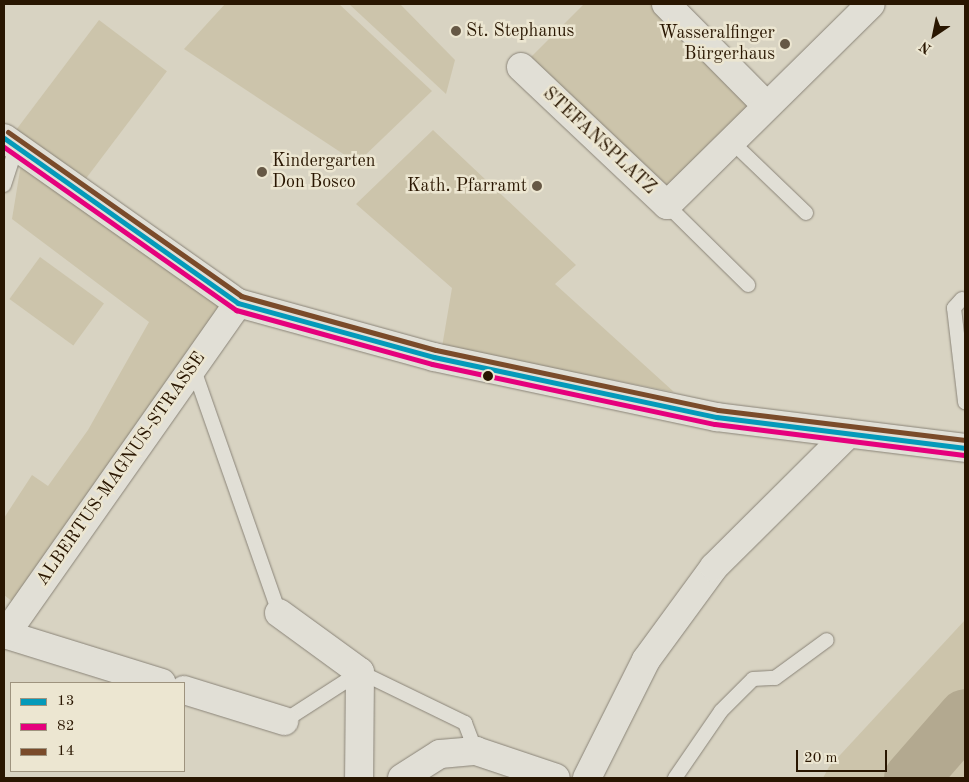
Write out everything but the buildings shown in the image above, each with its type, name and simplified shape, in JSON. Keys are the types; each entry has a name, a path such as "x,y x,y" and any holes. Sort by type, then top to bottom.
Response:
{"street":[{"path":"666,4 766,105"},
{"name":"STEFANSPLATZ","path":"521,67 667,205 766,105 871,4"},
{"path":"10,142 238,303 434,357 717,417 965,448"},
{"name":"ALBERTUS-MAGNUS-STRASSE","path":"4,635 238,303"},
{"path":"587,778 646,660 714,567 848,434"},
{"path":"279,613 360,672 359,778"},
{"path":"4,635 159,682"},
{"path":"185,690 284,721"},
{"path":"402,778 440,754 476,750 556,778"}],"lane":[{"path":"731,141 806,213"},
{"path":"4,185 10,142"},
{"path":"667,205 748,284"},
{"path":"962,299 954,308 965,402"},
{"path":"193,367 279,613"},
{"path":"675,778 720,711 753,679 775,678 827,640"},
{"path":"284,721 360,672 464,723 476,750"}],"shaded area":[{"path":"225,4 339,4 432,91 357,163 184,49"},
{"path":"349,4 401,5 455,60 446,94"},
{"path":"584,4 655,4 758,106 666,199 524,64"},
{"path":"99,20 167,71 82,184 14,133"},
{"path":"433,130 576,265 555,284 674,392 442,347 452,288 356,204"},
{"path":"21,164 223,305 13,602 4,595 4,518 32,475 48,486 88,430 149,322 12,219"},
{"path":"40,257 104,303 73,346 9,299"},
{"path":"965,620 965,778 823,778 829,767"}],"waterway":[{"path":"911,778 965,716"}],"transit line":[{"name":"14","path":"8,132 241,296 436,350 718,410 965,440"},
{"name":"13","path":"4,138 238,303 434,357 717,417 965,448"},
{"name":"82","path":"4,147 236,310 432,364 715,424 964,455"}],"place":[{"name":"St. Stephanus","path":"456,31"},
{"name":"Wasseralfinger Bürgerhaus","path":"785,44"},
{"name":"Kindergarten Don Bosco","path":"262,172"},
{"name":"Kath. Pfarramt","path":"537,186"}]}
